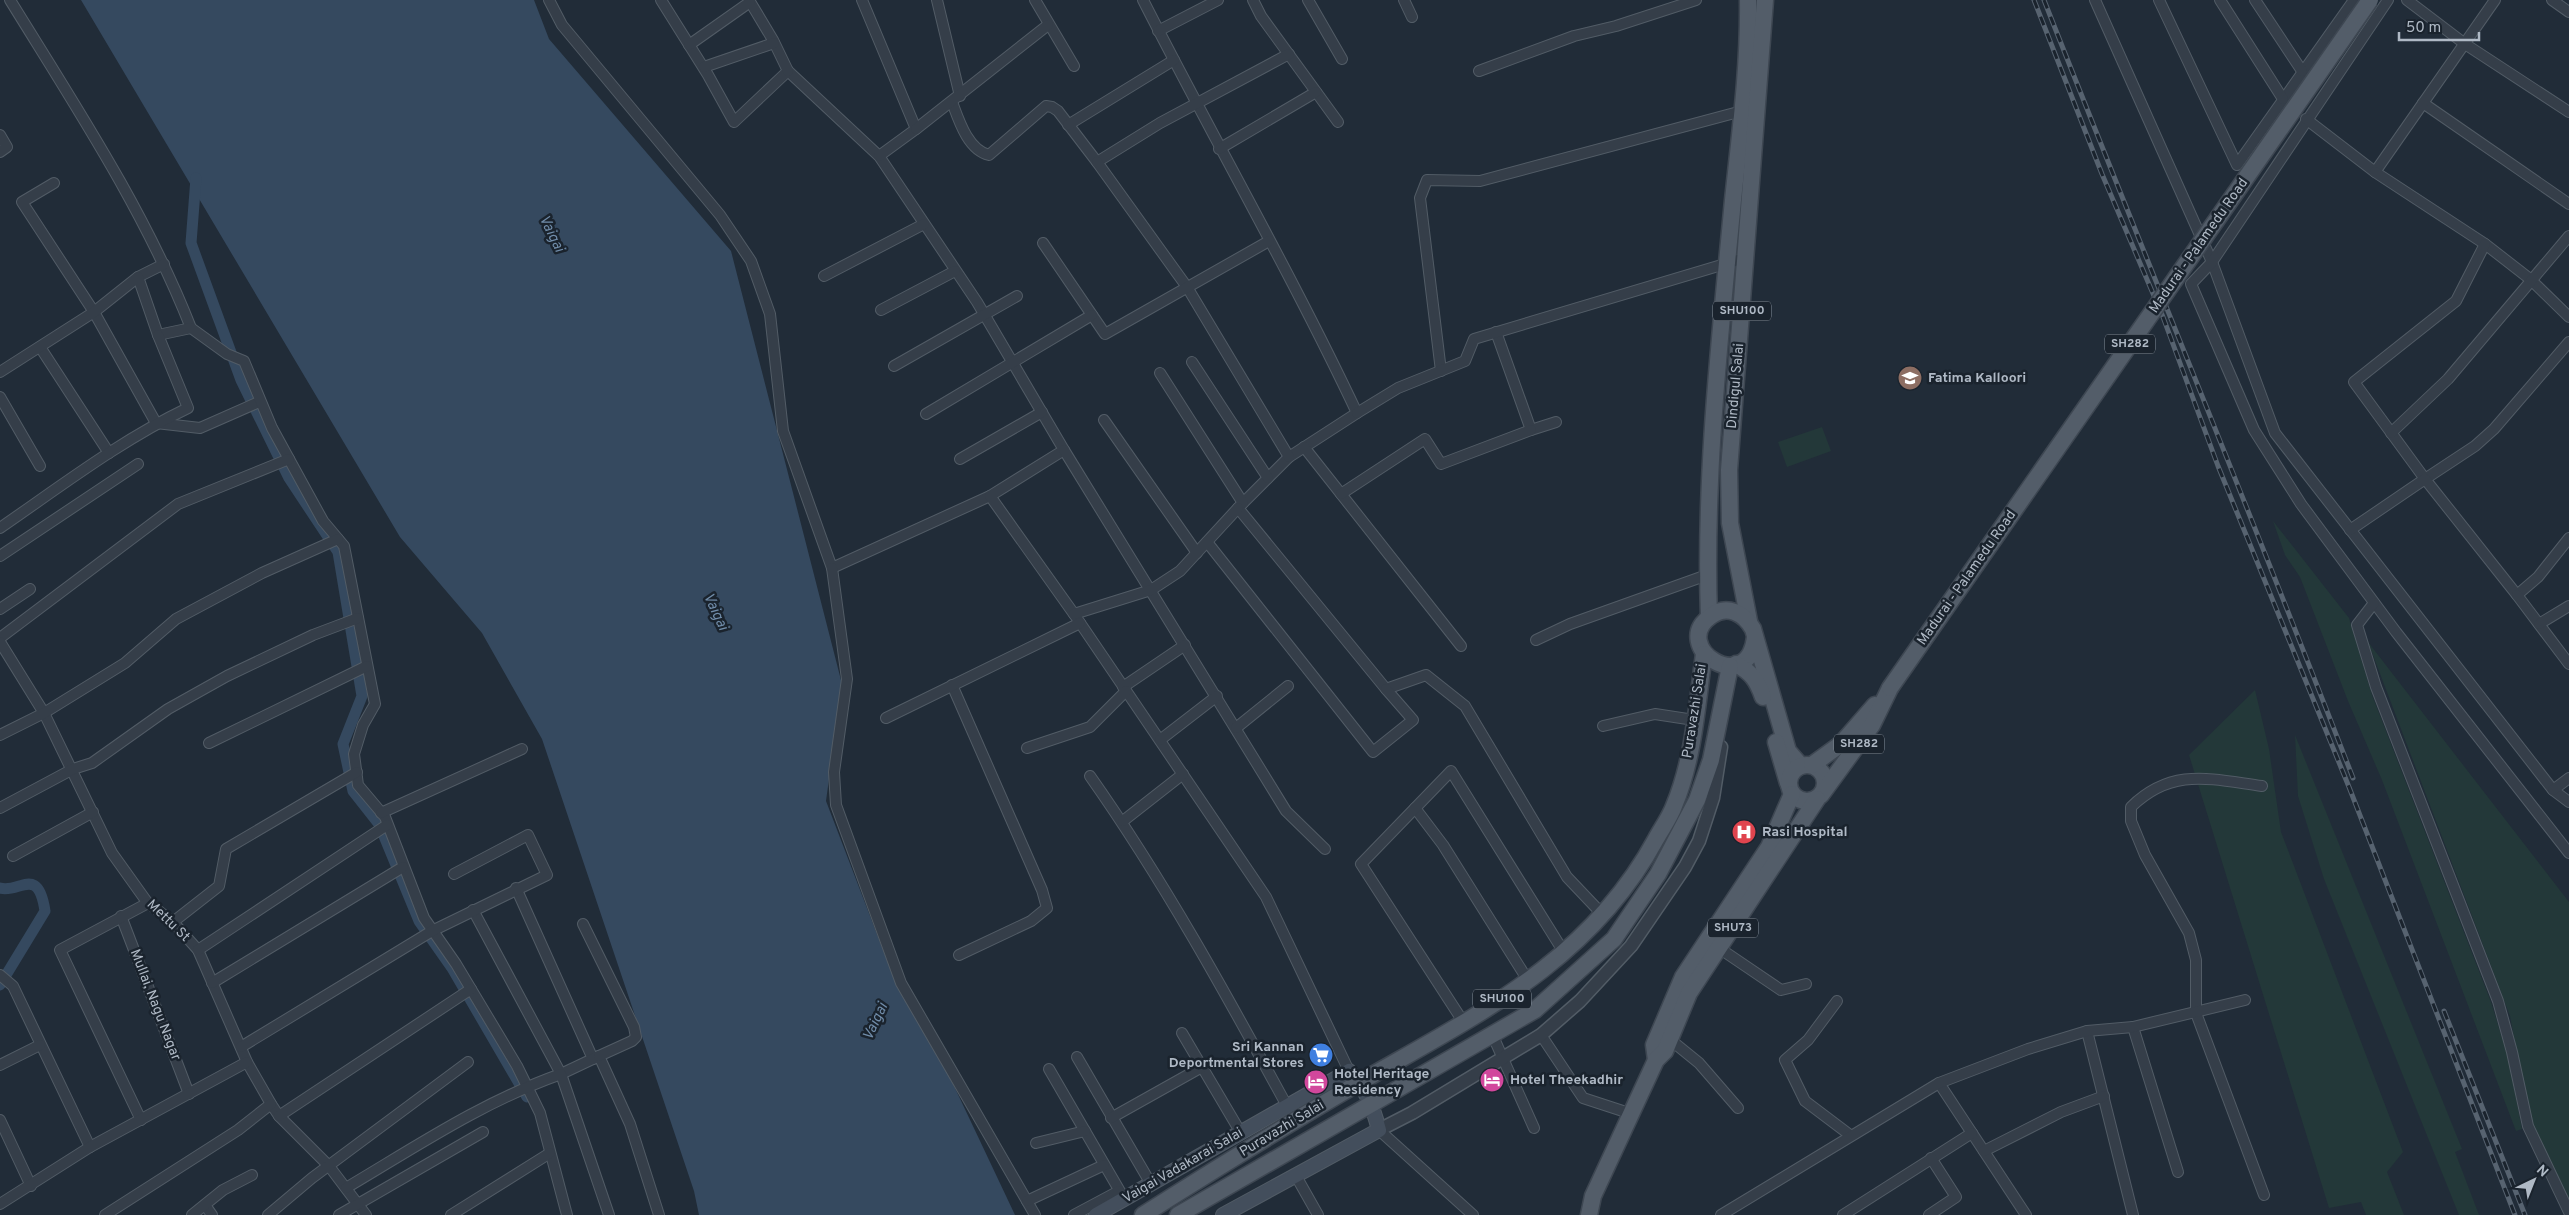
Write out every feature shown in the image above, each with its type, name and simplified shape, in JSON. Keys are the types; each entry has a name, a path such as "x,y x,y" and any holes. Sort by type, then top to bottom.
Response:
{"main road":[{"name":"Dindigul Salai","path":"1709,617 1707,575 1710,473 1742,111 1748,0"},
{"name":"Dindigul Salai","path":"1765,0 1729,470 1730,523 1752,629 1788,751 1806,766"},
{"name":"Madurai - Palamedu Road","path":"1806,766 1841,744 1890,688 2370,0"},
{"path":"1709,617 1725,610 1734,612 1752,629 1750,654 1733,665"},
{"name":"SHU100","path":"1704,654 1700,646 1700,630 1709,617"},
{"path":"1704,654 1715,663 1733,665 1750,672 1757,681 1790,789 1806,802 1819,797 1825,780 1821,771 1806,766"},
{"name":"Puravazhi Salai","path":"1143,1215 1355,1077 1464,1023 1529,982 1565,954 1604,916 1642,866 1674,806 1692,744 1704,654"},
{"name":"Puravazhi Salai","path":"1178,1215 1535,1010 1614,939 1658,874 1697,800 1711,760 1722,705 1733,665"},
{"name":"Madurai - Palamedu Road","path":"1819,797 1872,725 1890,688"},
{"name":"SHU73","path":"1589,1215 1593,1196 1656,1060 1665,1051 1665,1036 1683,977 1769,847 1790,789 1792,772 1806,766"},
{"name":"SHU73","path":"1665,1036 1689,993 1819,797"},
{"path":"1223,1215 1379,1130 1372,1105 1355,1077"},
{"name":"Vaigai Vadakarai Salai","path":"1096,1215 1122,1195 1151,1184 1287,1106 1355,1077"}],"street":[{"path":"10,0 126,190 164,264 191,328 227,354 244,361 255,404 283,461 323,521 333,541 344,546 352,621 361,669 375,704 363,725 354,754 352,775 381,813 383,828 429,933 468,991 523,1088 540,1113 548,1155 567,1215"},
{"path":"549,0 562,25 720,216 752,261 770,314 783,431 832,568 847,679 834,772 836,805 902,983 1035,1215"},
{"path":"661,0 704,67 734,122 788,71"},
{"path":"862,0 916,129"},
{"path":"937,0 960,124 972,143 982,153 989,155 1046,106 1058,111 1187,287 1289,457"},
{"path":"1035,0 1048,25 1074,66"},
{"path":"1143,0 1196,104 1323,342 1357,413"},
{"path":"1158,31 1218,0"},
{"path":"1253,0 1261,16 1338,122"},
{"path":"1308,0 1342,59"},
{"path":"1404,0 1412,17"},
{"path":"1479,72 1574,36 1616,26 1696,0"},
{"path":"2095,0 2212,262 2275,433 2553,790 2569,802"},
{"path":"2159,0 2237,165 2354,0"},
{"path":"2220,0 2283,99"},
{"path":"2255,0 2302,71"},
{"path":"2388,0 2212,262 2191,284 2254,430 2301,504 2374,603 2569,853"},
{"path":"2407,0 2465,44 2569,112"},
{"path":"2375,172 2495,0"},
{"path":"2552,0 2569,12"},
{"path":"689,45 750,1 788,71 879,156 984,315 1064,450 1152,590 1286,811 1326,849"},
{"path":"879,156 956,99 1048,25"},
{"path":"704,67 774,43"},
{"path":"1097,162 1196,104 1289,54"},
{"path":"1068,125 1174,60"},
{"path":"1220,149 1316,92"},
{"path":"2423,103 2569,204"},
{"path":"1440,371 1420,198 1427,180 1480,180 1742,111"},
{"path":"2306,120 2375,172 2485,244 2530,279 2569,317"},
{"path":"0,135 7,147 0,152"},
{"path":"54,183 22,202 94,312 156,423"},
{"path":"824,276 924,224"},
{"path":"2391,433 2448,378 2530,279 2569,236"},
{"path":"1043,243 1105,334 1269,241"},
{"path":"2485,244 2456,302 2354,382 2425,479 2569,664"},
{"path":"1074,614 1152,590 1180,571 1240,505 1289,457 1398,388 1465,361 1474,339 1745,258"},
{"path":"0,372 94,312 138,277 164,264"},
{"path":"881,310 956,271"},
{"path":"0,528 156,423 188,408 158,335 138,277"},
{"path":"894,366 1016,296"},
{"path":"926,414 1092,315"},
{"path":"158,335 191,328"},
{"path":"1496,332 1531,430"},
{"path":"2350,530 2475,446 2494,429 2569,342"},
{"path":"40,347 108,454"},
{"path":"1192,362 1268,478"},
{"path":"1160,373 1240,505 1386,689 1413,720 1373,752 1207,542"},
{"path":"0,398 40,466"},
{"path":"156,423 200,428 255,404"},
{"path":"960,459 1042,412"},
{"path":"1104,420 1197,553"},
{"path":"1342,494 1425,439 1441,464 1556,422"},
{"path":"1304,447 1461,646"},
{"path":"832,568 990,496 1064,450"},
{"path":"0,640 178,504 283,461"},
{"path":"0,556 138,464"},
{"path":"990,496 1074,614 1266,896 1355,1077"},
{"path":"2517,595 2538,577 2569,538"},
{"path":"0,735 44,713 125,663 176,619 262,573 333,541"},
{"path":"1536,640 1570,624 1707,575"},
{"path":"0,609 30,590"},
{"path":"2374,603 2357,625 2401,752 2498,1001 2512,1052 2528,1126 2569,1212"},
{"path":"2539,624 2569,606"},
{"path":"0,808 73,769 92,763 168,709 227,676 313,635 352,621"},
{"path":"886,718 1080,623"},
{"name":"Mettu St","path":"0,640 44,713 73,769 112,853 148,903 172,922 198,950 247,1062 271,1104 280,1116 329,1166 366,1215"},
{"path":"1027,748 1090,728 1125,689 1185,645"},
{"path":"209,743 361,669"},
{"path":"1386,689 1426,675 1465,706 1567,877 1604,916"},
{"path":"952,685 1042,890 1047,908 1031,921 959,955"},
{"path":"1236,728 1288,686"},
{"path":"1160,740 1217,696"},
{"path":"1473,1215 1379,1130 1412,1113 1541,1035 1580,1001 1631,946 1685,867 1699,841 1713,798 1727,709 1722,705"},
{"path":"1603,726 1655,714 1694,720"},
{"path":"381,813 522,749"},
{"path":"1464,1023 1362,864 1451,771 1565,954"},
{"path":"1122,821 1183,774"},
{"path":"172,922 218,886 226,849 352,775"},
{"path":"1090,776 1122,821 1210,964 1287,1106"},
{"path":"2553,790 2569,778"},
{"path":"2262,786 2208,779 2171,780 2146,792 2131,807 2131,821 2145,855 2190,933 2196,960 2196,1013 2264,1195"},
{"path":"1415,808 1443,845 1529,982"},
{"path":"13,856 93,812"},
{"path":"198,950 383,828"},
{"path":"241,1047 429,933 547,874 528,835 454,874"},
{"path":"212,983 400,869"},
{"path":"516,888 630,1124 659,1215"},
{"path":"141,1120 60,950 148,903"},
{"path":"473,910 561,1074 609,1215"},
{"name":"Mullai, Nagu Nagar","path":"121,916 189,1094"},
{"path":"346,1188 480,1108 523,1088 561,1074 632,1041 636,1037 634,1027 583,924"},
{"path":"1720,948 1781,990 1806,984"},
{"path":"0,974 13,986 90,1147"},
{"path":"280,1116 468,991"},
{"path":"1721,1215 1850,1135 1939,1083 2028,1049 2088,1031 2133,1026 2196,1013 2245,1000"},
{"path":"1837,1001 1808,1040 1785,1060 1805,1101 1850,1135"},
{"path":"2133,1026 2178,1172"},
{"path":"2088,1031 2133,1215"},
{"path":"1182,1033 1241,1133"},
{"path":"1492,1034 1534,1128"},
{"path":"1541,1035 1583,1098 1632,1114"},
{"path":"1665,1036 1699,1063 1738,1108"},
{"path":"0,1064 40,1045"},
{"path":"1078,1057 1151,1184"},
{"path":"0,1204 90,1147 247,1062"},
{"path":"268,1215 329,1166 468,1062"},
{"path":"1112,1118 1202,1067"},
{"path":"1049,1069 1122,1195 1074,1215"},
{"path":"1939,1083 2026,1215"},
{"path":"1984,1151 2061,1112 2104,1096"},
{"path":"105,1215 238,1130 271,1104"},
{"path":"0,1120 31,1186"},
{"path":"1036,1143 1085,1131"},
{"path":"339,1215 484,1132"},
{"path":"1843,1215 1972,1133"},
{"path":"452,1215 548,1155"},
{"path":"1929,1215 1956,1197 1931,1158"},
{"path":"1026,1200 1104,1164"},
{"path":"192,1215 223,1190 252,1174"},
{"path":"1296,1176 1318,1215"},
{"path":"205,1205 212,1215"}],"green space":[{"path":"1822,427 1831,451 1787,467 1778,442"},
{"path":"2273,521 2349,618 2372,695 2491,1002 2508,1057 2522,1129 2516,1131 2382,780 2348,701 2300,577 2285,555"},
{"path":"2368,642 2569,902 2569,1204 2529,1118 2510,1016"},
{"path":"2255,690 2269,749 2281,832 2403,1152 2387,1172 2404,1215 2366,1215 2361,1202 2329,1208 2189,755"},
{"path":"2295,735 2462,1149 2455,1152 2479,1215 2459,1215 2324,879 2298,796"}],"water":[{"name":"Vaigai","path":"81,0 534,0 549,39 731,251 842,684 826,801 898,989 937,1050 1015,1215 699,1215 694,1191 542,739 482,633 400,537"}],"waterway":[{"path":"196,178 191,243 241,380 289,478 338,552 362,696 343,744 353,791 379,824 419,921 452,968 527,1097"},
{"path":"0,888 7,889 27,884 33,885 38,888 45,911 0,985"}],"railway":[{"path":"2034,0 2102,174 2163,317 2218,466 2349,787 2515,1215"},
{"path":"2044,0 2353,778"},
{"path":"2444,1011 2525,1215"}],"place":[{"name":"Fatima Kalloori","path":"1910,378"},
{"name":"Rasi Hospital","path":"1744,832"},
{"name":"Sri Kannan Deportmental Stores","path":"1321,1055"},
{"name":"Hotel Theekadhir","path":"1492,1080"},
{"name":"Hotel Heritage Residency","path":"1316,1082"}]}
